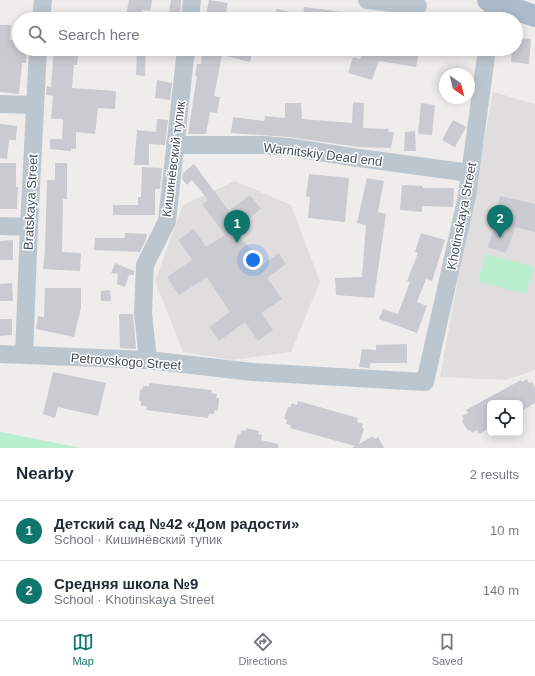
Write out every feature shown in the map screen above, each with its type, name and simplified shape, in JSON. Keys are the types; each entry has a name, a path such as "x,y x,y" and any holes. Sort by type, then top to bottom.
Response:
{"main road":[{"path":"491,7 515,12"},
{"path":"523,14 535,16"}],"street":[{"path":"42,12 43,0"},
{"path":"191,12 192,0"},
{"path":"366,0 418,6"},
{"name":"Bratskaya Street","path":"24,355 38,56"},
{"name":"Кишинёвский тупик","path":"148,360 143,313 145,265 167,221 185,56"},
{"name":"Khotinskaya Street","path":"425,382 467,196 486,56"},
{"path":"0,104 35,105"},
{"name":"Warnitskiy Dead end","path":"175,145 263,145 288,147 470,173"},
{"path":"0,226 29,227"},
{"name":"Petrovskogo Street","path":"0,354 148,360 253,372 425,382"}],"shaded area":[{"path":"493,92 535,104 535,370 506,380 440,377"},
{"path":"235,181 291,205 320,282 291,352 233,360 183,352 155,281 183,205"}],"green space":[{"path":"486,254 534,267 526,294 478,281"},
{"path":"0,432 81,448 0,448"}],"building":[{"path":"129,0 152,0 150,11 142,10 142,12 127,12"},
{"path":"171,0 181,0 180,12 169,12"},
{"path":"209,0 228,3 226,12 206,12"},
{"path":"304,7 342,12 303,12"},
{"path":"277,9 290,12 276,12"},
{"path":"0,25 11,25 10,40 12,40 12,56 26,56 26,63 22,63 19,94 0,92"},
{"path":"523,38 531,39 529,64 511,62 511,56 523,56"},
{"path":"53,56 78,56 77,65 74,65 72,88 116,91 115,109 98,108 95,134 76,132 76,149 71,149 71,151 50,149 50,139 62,139 63,119 51,119 53,96 46,95 47,86 51,87"},
{"path":"137,56 146,56 145,76 136,75"},
{"path":"202,56 222,56 214,96 220,97 217,113 210,112 206,134 188,134 197,76 195,76 197,64 201,64"},
{"path":"226,56 251,56 250,62"},
{"path":"361,56 418,56 416,67 379,61 372,80 348,73 353,57 360,59"},
{"path":"157,80 172,83 170,100 155,98"},
{"path":"353,102 364,103 363,128 389,129 388,132 394,132 391,148 359,147 289,137 231,133 233,117 264,121 265,116 285,118 285,103 301,103 302,119 352,123"},
{"path":"421,103 435,105 432,135 418,134"},
{"path":"157,119 168,120 165,145 149,144 149,165 134,165 137,130 156,132"},
{"path":"453,120 466,127 455,147 442,140"},
{"path":"0,124 17,126 16,140 9,140 7,159 0,158"},
{"path":"415,131 416,151 404,151 405,132"},
{"path":"0,163 16,163 16,187 18,187 17,209 0,209"},
{"path":"55,163 67,163 67,199 63,199 62,252 81,253 80,271 43,269 47,180 55,180"},
{"path":"194,164 229,211 250,195 261,209 235,229 262,265 279,253 286,264 267,278 282,299 261,313 273,330 258,341 245,322 219,341 209,327 230,312 207,277 179,295 167,277 192,260 178,240 194,229 206,247 225,235 202,204 208,200 192,180 187,185 182,179 183,173"},
{"path":"142,167 162,168 160,189 155,189 155,215 113,215 113,205 138,205 138,197 141,197"},
{"path":"309,174 349,178 345,222 308,218 310,197 306,196"},
{"path":"367,178 384,181 378,212 386,214 374,298 336,295 335,278 362,277 366,225 357,223"},
{"path":"402,185 423,186 423,188 454,188 453,207 422,206 422,212 400,210"},
{"path":"500,196 535,204 535,232 515,227 506,253 488,247 496,222 494,222"},
{"path":"125,233 147,234 140,252 94,250 95,238 125,238"},
{"path":"421,233 445,240 432,281 426,279 417,302 427,306 417,333 379,319 383,309 398,314 410,282 407,281 418,253 415,252"},
{"path":"13,240 13,260 0,260 0,241"},
{"path":"115,263 134,271 134,275 129,275 125,287 117,284 118,274 111,273"},
{"path":"12,283 13,301 0,301 0,284"},
{"path":"45,288 81,288 81,308 74,337 36,329 38,316 44,317"},
{"path":"110,290 111,301 101,301 101,291"},
{"path":"119,314 133,314 136,349 120,348"},
{"path":"0,319 12,319 12,335 0,336"},
{"path":"407,344 407,363 370,363 370,368 359,367 362,349 376,350 376,345"},
{"path":"53,372 106,383 98,416 58,407 55,418 43,414"},
{"path":"527,379 529,383 532,382 535,388 535,403 523,410 523,400 487,400 487,430 479,434 477,430 472,433 470,430 468,431 462,421 464,419 462,416 468,413 466,410 521,380 522,382"},
{"path":"149,383 212,390 211,393 217,394 216,398 219,398 218,411 215,410 214,414 209,414 208,418 146,410 147,406 141,406 141,401 139,401 140,389 142,390 143,386 149,386"},
{"path":"298,401 358,418 357,422 363,424 362,428 364,429 359,444 373,436 374,439 378,437 384,448 352,448 355,446 290,428 291,425 286,424 287,420 284,419 288,407 290,407 292,403 297,405"},
{"path":"246,428 259,431 258,434 262,435 261,440 278,444 278,448 234,448 238,434 240,435 242,430 246,431"}],"place":[{"name":"Средняя школа №9","path":"500,238"},
{"name":"Детский сад №42 «Дом радости»","path":"237,243"}]}
